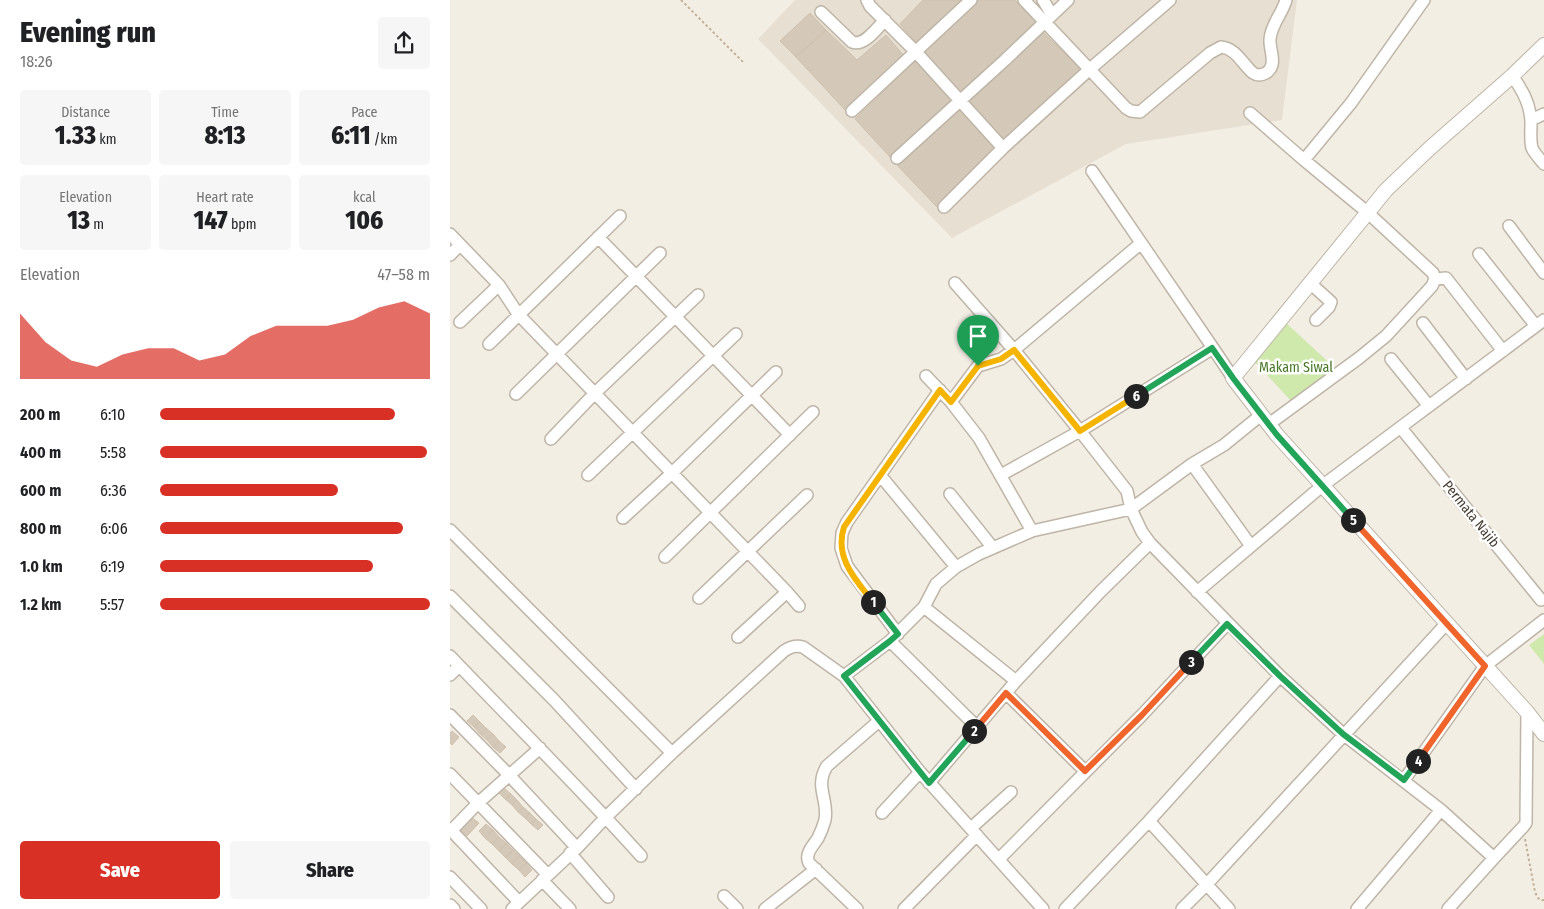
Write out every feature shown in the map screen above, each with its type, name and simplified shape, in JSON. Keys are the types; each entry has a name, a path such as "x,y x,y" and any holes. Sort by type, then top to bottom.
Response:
{"street":[{"path":"867,0 870,6 915,51 1004,148"},
{"path":"852,111 971,0"},
{"path":"1024,0 1048,19 1126,108 1131,111 1140,112 1216,48 1225,47 1234,53 1253,73 1258,75 1269,71 1272,66 1271,33 1286,0"},
{"path":"1043,0 1048,19"},
{"path":"897,158 1068,0"},
{"path":"944,207 1004,148 1090,69 1170,0"},
{"path":"1304,160 1351,103 1424,0"},
{"path":"821,12 852,42 856,43 862,42 885,20"},
{"path":"1233,378 1386,190 1544,45"},
{"path":"1512,76 1520,86 1528,102 1532,149 1544,164"},
{"path":"838,672 894,638 924,607 936,584 956,567 1032,531 1131,509 1192,464 1359,358 1386,336 1432,286 1435,279 1433,273 1367,212 1250,113"},
{"path":"1531,120 1544,114"},
{"path":"1092,171 1212,348 1265,419 1322,486 1527,712 1544,734"},
{"path":"489,344 620,216"},
{"path":"1509,226 1544,273"},
{"path":"450,234 499,285 518,314 799,606"},
{"path":"598,237 790,435"},
{"path":"951,402 978,366 1001,359 1014,350 1140,244"},
{"path":"450,255 460,245"},
{"path":"516,394 660,253"},
{"path":"1197,592 1322,486 1540,323 1479,254"},
{"path":"1435,279 1446,278 1503,351"},
{"path":"956,283 1014,350 1127,491 1131,509 1142,532 1150,543 1227,624 1343,734 1441,810 1494,858"},
{"path":"1310,283 1331,302 1329,307 1316,320"},
{"path":"460,322 499,285"},
{"path":"551,439 594,394 698,295"},
{"path":"1423,323 1466,379"},
{"path":"588,476 736,334"},
{"path":"1001,475 1080,431 1212,348"},
{"path":"1391,359 1429,406"},
{"path":"623,518 776,372"},
{"path":"926,376 951,402 979,438 1032,531"},
{"path":"940,390 844,527 841,548 847,566 894,638 977,727"},
{"path":"665,557 812,412"},
{"name":"Permata Najib","path":"1400,428 1541,600"},
{"path":"1192,464 1251,546"},
{"path":"880,475 956,567"},
{"path":"950,494 993,548"},
{"path":"699,598 807,495"},
{"path":"450,530 672,753"},
{"path":"929,783 1016,681 1101,591 1150,543"},
{"path":"738,637 787,592"},
{"path":"450,596 554,700 636,789"},
{"path":"924,607 1016,681"},
{"path":"1404,780 1485,666 1544,620"},
{"path":"999,859 1142,715 1227,624"},
{"path":"1182,909 1446,624"},
{"path":"540,748 450,830 515,905 574,851 672,753 789,647 803,647 838,672 929,783 1043,909"},
{"path":"450,656 606,817 641,856"},
{"path":"450,675 459,666"},
{"path":"1065,909 1149,821 1280,676"},
{"path":"1006,693 1085,771"},
{"path":"1448,909 1524,827 1527,818 1527,712"},
{"path":"450,716 510,776 574,851 608,897"},
{"path":"857,909 809,863 807,857 822,830 825,817 825,806 821,790 822,774 828,766 879,721"},
{"path":"882,813 920,772"},
{"path":"450,774 545,877 570,909"},
{"path":"904,909 1010,792"},
{"path":"1357,909 1441,810"},
{"path":"1149,821 1229,909"},
{"path":"764,909 816,869"},
{"path":"450,877 481,909"},
{"path":"724,896 737,909"},
{"path":"450,904 454,909"}],"path":[{"path":"681,0 743,62"},
{"path":"1524,827 1535,892 1540,900 1544,900"}],"shaded area":[{"path":"795,0 1297,0 1282,120 1126,144 952,238 758,39"}],"green space":[{"name":"Makam Siwal","path":"1285,322 1336,369 1293,403 1254,361"},
{"path":"1544,634 1544,664 1529,645"}],"building":[{"path":"923,0 963,0 916,42 900,24"},
{"path":"978,0 1015,0 1038,24 961,93 923,51"},
{"path":"810,13 826,30 796,57 780,41"},
{"path":"826,30 857,60 886,35 905,57 846,111 796,57"},
{"path":"1043,32 1082,71 1005,143 969,101"},
{"path":"915,61 954,101 892,159 855,119"},
{"path":"959,108 998,149 938,208 897,165"},
{"path":"473,715 480,722 474,727 467,721"},
{"path":"480,722 486,728 480,734 474,727"},
{"path":"486,728 493,734 487,740 480,734"},
{"path":"452,731 459,737 452,745 450,743 450,733"},
{"path":"493,734 499,741 493,747 487,740"},
{"path":"499,741 506,747 500,753 493,747"},
{"path":"504,788 511,794 505,799 499,793"},
{"path":"511,794 517,800 512,805 505,799"},
{"path":"517,800 523,807 518,812 512,805"},
{"path":"523,807 530,813 525,818 518,812"},
{"path":"530,813 536,819 531,824 525,818"},
{"path":"470,816 479,823 467,836 459,829"},
{"path":"536,819 543,825 538,830 531,824"},
{"path":"486,824 493,830 485,838 479,831"},
{"path":"493,830 499,837 492,844 485,838"},
{"path":"499,837 506,843 499,851 492,844"},
{"path":"506,843 513,850 505,857 499,851"},
{"path":"513,850 519,856 512,864 505,857"},
{"path":"519,856 526,863 519,870 512,864"},
{"path":"526,863 532,870 525,877 519,870"}],"route":[{"path":"1212,348 1277,435 1485,666 1404,780 1343,734 1227,624 1142,715 1085,771 1006,693 929,783 844,676 898,634 847,566 841,548 842,533 847,522 940,390 951,402 978,366 1001,359 1014,350 1080,431 1212,348"}]}
